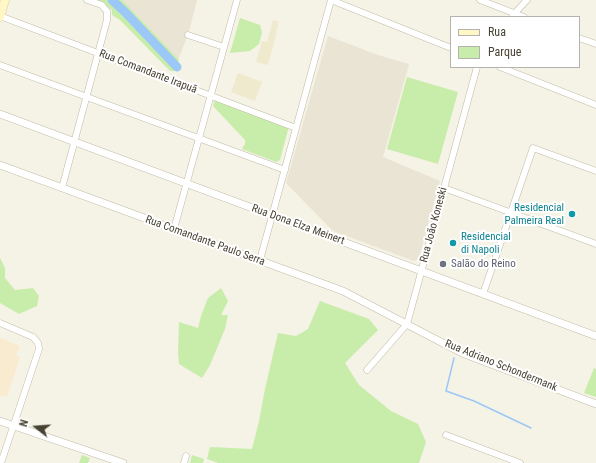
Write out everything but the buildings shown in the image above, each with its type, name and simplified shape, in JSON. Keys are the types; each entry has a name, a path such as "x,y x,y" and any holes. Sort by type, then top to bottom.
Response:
{"main road":[{"path":"0,17 4,0"}],"street":[{"path":"62,188 107,20 107,11 102,6 87,0"},
{"path":"174,229 237,0"},
{"path":"260,260 331,0 450,48"},
{"path":"480,0 513,15 527,0"},
{"name":"Rua Comandante Irapuã","path":"0,17 296,128"},
{"path":"188,35 224,47"},
{"path":"580,38 596,44"},
{"path":"0,65 285,170"},
{"name":"Rua João Koneski","path":"367,370 407,324 478,68"},
{"path":"503,68 596,104"},
{"name":"Rua Dona Elza Meinert","path":"0,114 596,336"},
{"path":"483,294 533,148 596,171"},
{"name":"Rua Comandante Paulo Serra","path":"0,165 343,292 407,324"},
{"path":"444,188 596,244"},
{"path":"0,323 36,340 39,346 38,354 1,463"},
{"name":"Rua Adriano Schondermank","path":"407,324 462,353 596,404"},
{"path":"0,421 123,463"},
{"path":"446,435 520,463"},
{"path":"184,463 186,456"}],"shaded area":[{"path":"120,0 197,0 188,35 177,62"},
{"path":"273,20 279,22 268,65 256,62 262,41 267,42"},
{"path":"328,36 378,55 409,64 383,157 440,181 419,258 414,261 333,231 286,183"},
{"path":"238,73 262,82 255,101 231,92"},
{"path":"0,338 20,346 16,356 20,357 7,397 0,395"}],"green space":[{"path":"94,0 122,0 179,60 175,71 170,71 120,20 112,15 112,10 103,3"},
{"path":"240,18 260,25 262,33 259,44 250,51 230,53"},
{"path":"407,77 458,92 438,164 387,149"},
{"path":"215,100 289,126 280,160 276,162 242,149 245,144 245,140 213,106"},
{"path":"0,258 5,268 5,278 15,290 33,288 39,296 37,306 19,314 0,303"},
{"path":"221,288 228,301 221,315 228,315 225,329 210,365 202,378 179,364 179,322 198,328 208,298"},
{"path":"320,301 369,319 378,330 345,363 359,385 391,411 418,424 426,442 419,463 218,463 207,459 210,447 252,449 278,333 296,336 308,329"},
{"path":"594,368 596,369 596,397 584,393"},
{"path":"82,455 90,458 88,463 79,463"},
{"path":"192,455 204,459 203,463 190,463"}],"waterway":[{"path":"112,0 177,67"},
{"path":"454,358 446,391 474,401 531,428"}],"place":[{"name":"Residencial Palmeira Real","path":"572,214"},
{"name":"Residencial di Napoli","path":"453,243"},
{"name":"Salão do Reino","path":"443,264"}]}
